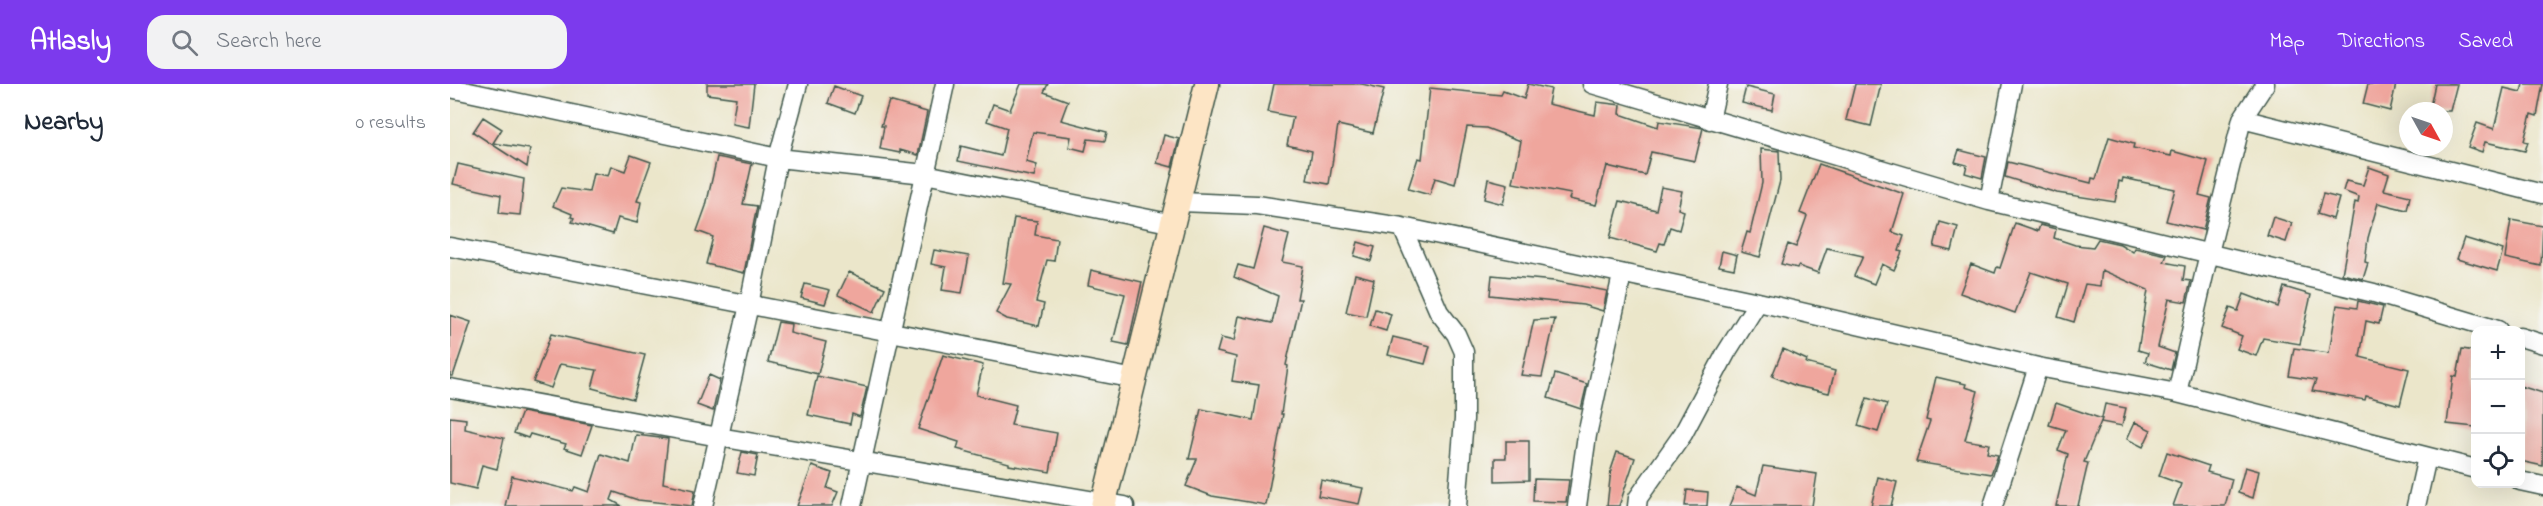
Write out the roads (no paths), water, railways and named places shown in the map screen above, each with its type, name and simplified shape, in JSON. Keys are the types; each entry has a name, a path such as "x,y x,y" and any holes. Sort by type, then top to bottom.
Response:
{"main road":[{"path":"1111,505 1136,379 1207,84"}],"street":[{"path":"703,506 749,305 778,158 798,84"},
{"path":"852,506 945,84"},
{"path":"1592,84 1989,201 2374,293 2485,326"},
{"path":"1710,120 1718,84"},
{"path":"1989,201 2012,84"},
{"path":"2177,393 2208,253 2242,119 2265,84"},
{"path":"450,88 778,158 925,174 1177,213 1257,205 1402,227 1758,302 2038,367 2177,393 2471,468"},
{"path":"2242,119 2543,194"},
{"path":"1402,227 1439,312 1455,334 1464,352 1464,419 1457,506"},
{"path":"450,247 1136,379"},
{"path":"1577,506 1587,435 1622,275"},
{"path":"1637,506 1638,498 1683,434 1726,353 1758,302"},
{"path":"2525,339 2543,344"},
{"path":"1993,506 2038,367"},
{"path":"450,388 1111,505"},
{"path":"2416,506 2427,457"},
{"path":"2525,482 2543,486"}]}
